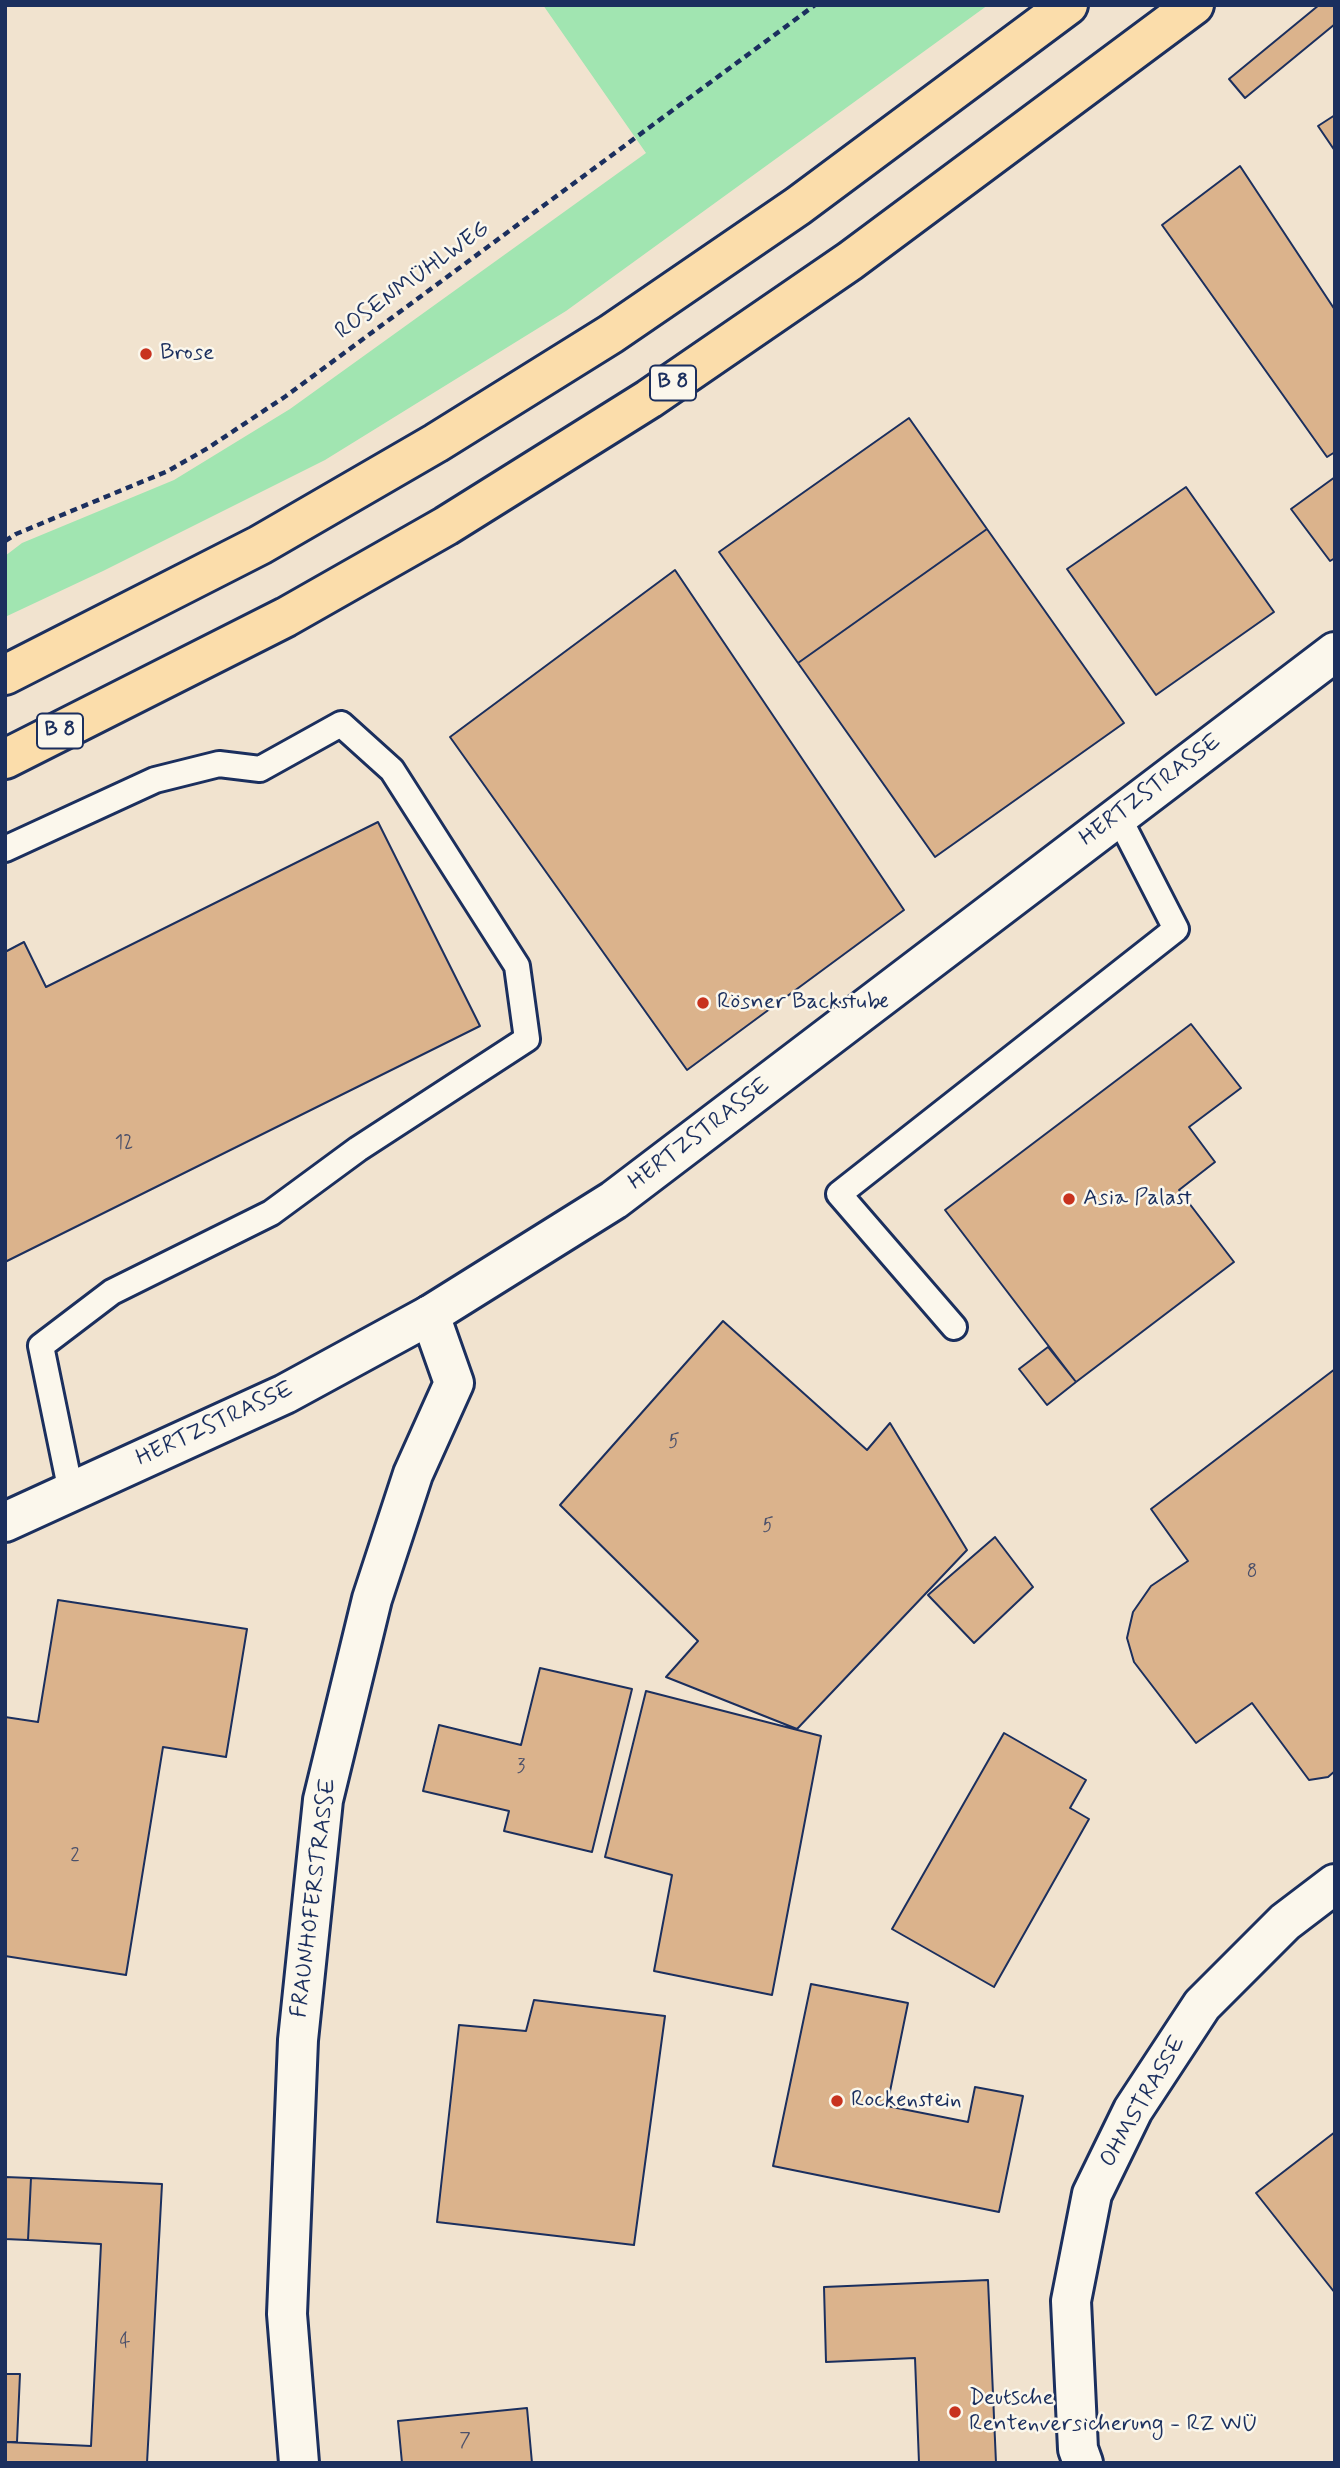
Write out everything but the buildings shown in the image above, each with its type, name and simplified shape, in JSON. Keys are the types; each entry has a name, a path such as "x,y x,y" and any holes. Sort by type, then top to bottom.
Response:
{"highway":[{"path":"5,675 260,545 436,443 611,334 798,206 1068,5"},
{"name":"B 8","path":"5,760 298,611 446,526 649,399 850,261 1194,5"}],"street":[{"name":"HERTZSTRASSE","path":"5,1522 285,1394 430,1315 614,1200 1335,652"},
{"name":"FRAUNHOFERSTRASSE","path":"299,2463 286,2314 298,2040 323,1800 372,1600 413,1474 454,1383 430,1315"},
{"name":"OHMSTRASSE","path":"1083,2463 1078,2449 1071,2301 1092,2194 1133,2110 1202,2005 1285,1922 1335,1884"}],"lane":[{"path":"5,849 155,780 219,764 260,769 341,724 393,770 517,966 527,1038 358,1149 271,1213 112,1293 41,1346 71,1492"},
{"path":"954,1327 839,1194 1176,929 1118,816"}],"path":[{"name":"ROSENMÜHLWEG","path":"5,541 168,471 241,426 319,372 815,5"}],"shaded area":[{"path":"5,5 1335,5 1335,2463 5,2463"}],"green space":[{"path":"543,5 988,5 566,311 325,460 5,617 5,556 22,543 174,480 290,409 646,153"}],"place":[{"name":"Brose","path":"146,354"},
{"name":"Rösner Backstube","path":"703,1003"},
{"name":"Asia Palast","path":"1069,1199"},
{"name":"Rockenstein","path":"837,2101"},
{"name":"Deutsche Rentenversicherung - RZ WÜ","path":"955,2412"}]}
